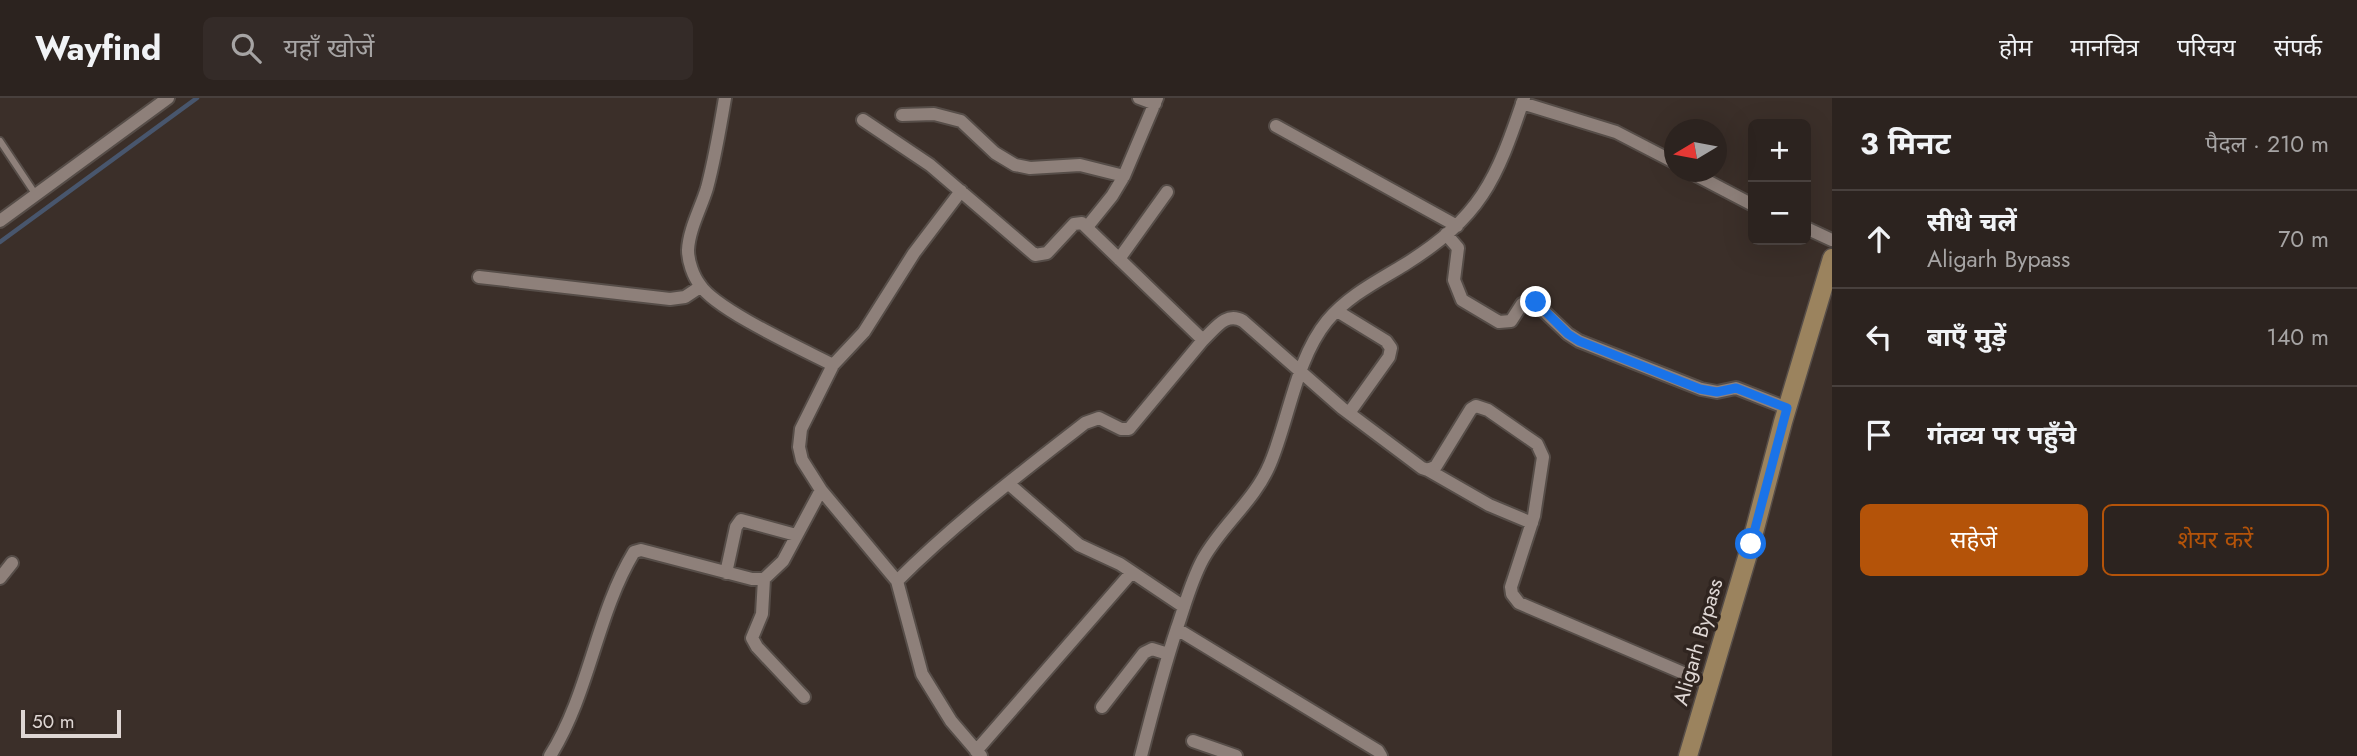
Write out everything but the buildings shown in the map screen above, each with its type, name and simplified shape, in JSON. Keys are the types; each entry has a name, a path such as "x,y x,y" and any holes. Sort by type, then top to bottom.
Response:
{"main road":[{"name":"Aligarh Bypass","path":"1694,754 1709,684 1832,258"}],"street":[{"path":"0,221 167,98"},
{"path":"725,98 706,188 690,236 689,261 700,287 714,300 833,365"},
{"path":"1087,227 1124,176 1156,101 1139,98"},
{"path":"1141,756 1168,654 1193,580 1213,543 1255,490 1270,464 1301,372 1318,334 1337,311 1359,291 1406,264 1457,226 1472,211 1506,153 1523,100 1616,132 1664,156"},
{"path":"902,115 934,114 961,121 995,153 1015,164 1030,168 1080,165 1124,176"},
{"path":"863,120 915,153 1035,255 1047,253 1074,224 1082,223 1203,340"},
{"path":"1276,126 1457,226"},
{"path":"1709,182 1748,202"},
{"path":"961,191 914,253 864,332 833,365 805,417 799,436 802,460 821,490 897,581 922,674 942,708 978,754 1132,572"},
{"path":"1119,259 1167,192"},
{"path":"1811,230 1832,240"},
{"path":"1446,234 1458,248 1454,279 1462,299 1499,322 1511,321 1522,304 1532,300 1579,341 1700,389 1717,392 1736,388 1787,408"},
{"path":"479,277 670,299 685,297 700,287"},
{"path":"1337,311 1386,341 1391,348 1390,357 1349,413"},
{"path":"897,581 925,553 1092,420 1104,419 1121,429 1129,429 1203,340 1226,319 1238,318 1349,413 1417,465 1489,505 1532,523"},
{"path":"1428,470 1439,463 1471,409 1476,406 1488,410 1537,444 1541,450 1543,465 1532,523 1511,587 1512,594 1519,603 1709,684"},
{"path":"1009,484 1079,545 1113,560 1184,607"},
{"path":"804,697 757,647 752,638 762,614 764,579 783,561 821,490"},
{"path":"726,573 736,527 741,520 796,535"},
{"path":"550,756 560,741 584,686 609,607 634,552 641,550 726,573 764,579"},
{"path":"0,578 12,563"},
{"path":"1177,629 1378,751 1381,756"},
{"path":"1101,707 1144,653 1152,649 1168,654"},
{"path":"1193,741 1237,756"}],"lane":[{"path":"0,141 36,194"}],"waterway":[{"path":"0,242 197,98"}],"route":[{"path":"1536,302 1568,334 1579,341 1700,389 1717,392 1736,388 1787,408 1751,544"}]}
